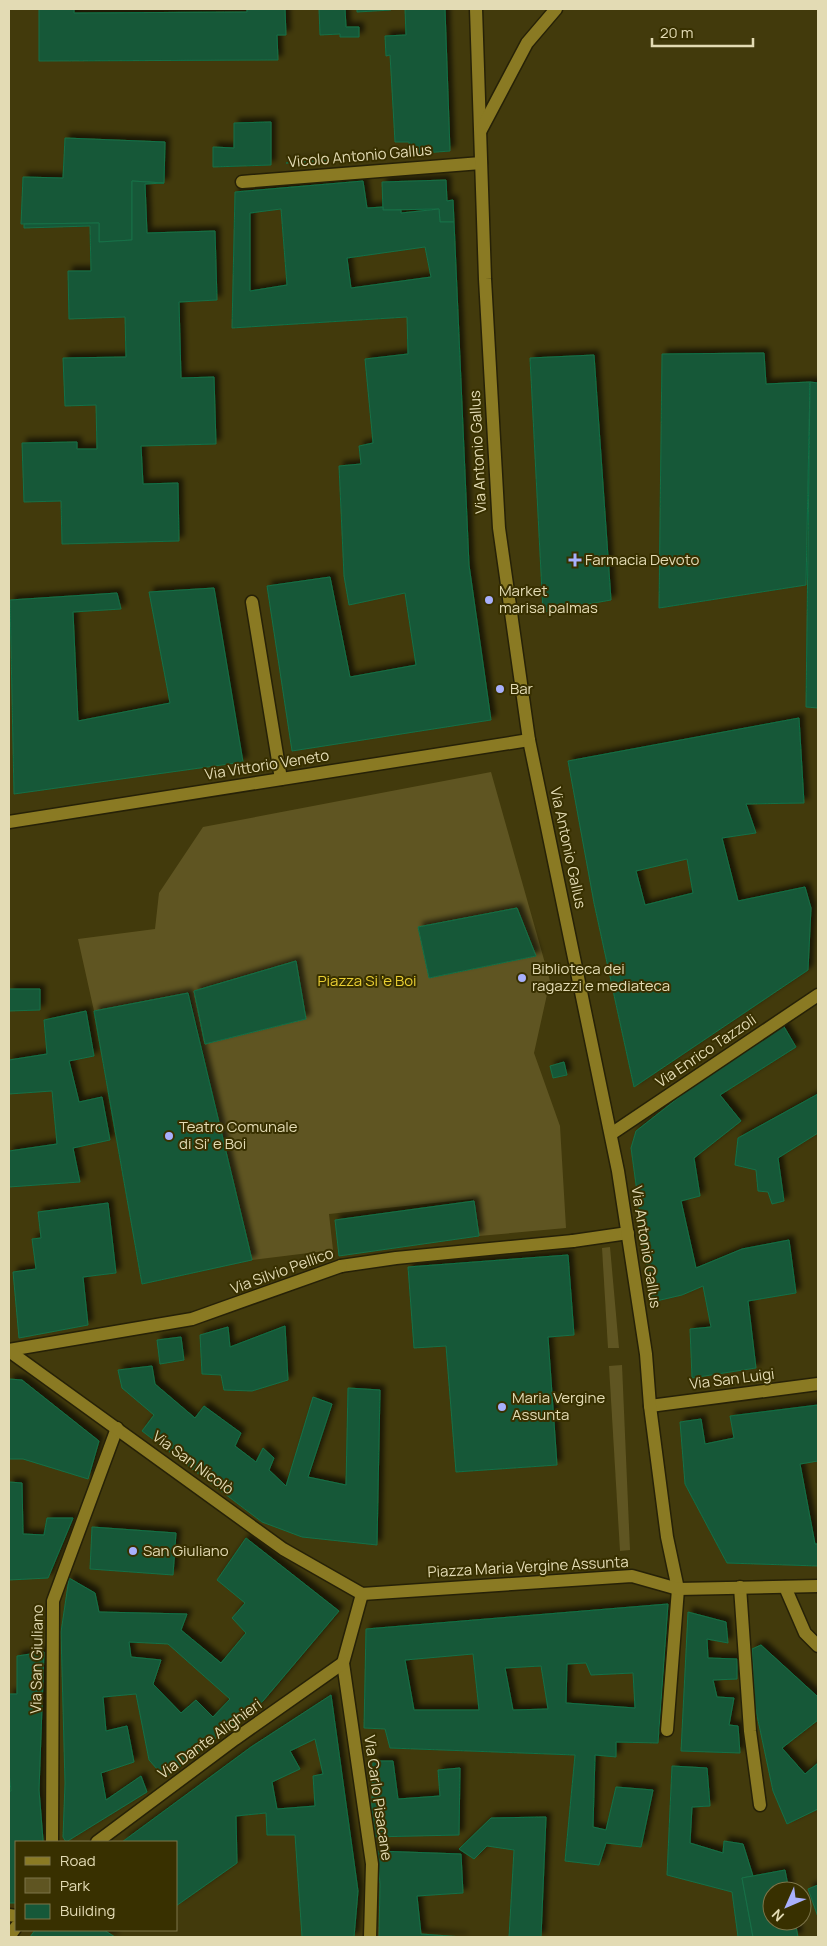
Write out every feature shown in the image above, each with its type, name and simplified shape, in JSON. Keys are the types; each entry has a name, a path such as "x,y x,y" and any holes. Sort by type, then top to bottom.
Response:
{"street":[{"name":"Via Antonio Gallus","path":"476,9 479,132 499,528 529,740 611,1134 646,1354 650,1406 667,1536 678,1589 666,1730"},
{"path":"479,132 527,42 556,9"},
{"name":"Vicolo Antonio Gallus","path":"242,182 481,163"},
{"path":"252,602 281,779"},
{"name":"Via Vittorio Veneto","path":"9,822 529,740"},
{"name":"Via Enrico Tazzoli","path":"611,1134 818,995"},
{"name":"Via Silvio Pellico","path":"9,1350 192,1319 341,1266 396,1258 573,1241 628,1233"},
{"name":"Via San Nicolò","path":"9,1350 283,1549 362,1594"},
{"name":"Via San Luigi","path":"650,1406 818,1384"},
{"name":"Via San Giuliano","path":"52,1841 53,1601 117,1428"},
{"name":"Piazza Maria Vergine Assunta","path":"362,1594 632,1576 678,1589 818,1586"},
{"path":"785,1587 805,1634 818,1646"},
{"path":"740,1588 750,1731 760,1804"},
{"path":"343,1663 362,1594"},
{"name":"Via Dante Alighieri","path":"98,1841 235,1739 343,1663"},
{"name":"Via Carlo Pisacane","path":"343,1663 372,1864 370,1937"}],"green space":[{"name":"Piazza Si ’e Boi","path":"491,772 550,981 534,1053 560,1126 566,1228 479,1236 473,1199 329,1214 333,1250 252,1260 189,993 94,1011 78,939 155,929 159,893 203,827"},
{"path":"610,1247 619,1348 608,1348 602,1248"},
{"path":"622,1365 630,1550 620,1551 609,1366"}],"building":[{"path":"39,9 74,9 74,13 247,12 247,9 285,9 286,35 277,35 278,60 39,61"},
{"path":"319,9 345,9 346,27 359,27 359,37 340,37 340,34 320,35"},
{"path":"357,9 391,9 391,10 357,12"},
{"path":"405,9 445,9 450,151 410,154 409,142 395,142 390,55 386,56 385,36 406,35"},
{"path":"271,122 271,165 213,167 213,147 234,148 234,123"},
{"path":"65,138 165,142 164,183 132,181 132,240 99,242 99,223 21,224 23,177 63,178"},
{"path":"326,160 326,161 286,163"},
{"path":"446,180 447,201 453,200 454,222 440,222 439,209 383,210 382,182"},
{"path":"132,181 164,183 145,184 147,233 215,231 217,300 179,302 181,378 214,377 216,444 141,446 143,484 178,483 179,541 62,544 61,501 24,502 22,443 77,442 77,449 97,449 96,405 65,406 63,358 126,357 125,317 69,319 68,271 91,271 90,226 24,228 24,224 99,223 99,242 132,240"},
{"path":"363,181 367,208 383,207 383,210 401,210 401,213 439,209 440,222 454,222 469,565 491,720 292,751 267,586 330,577 350,677 416,665 405,593 349,605 344,576 339,466 361,464 359,446 373,443 365,359 408,354 407,317 232,328 235,192","holes":["281,209 287,285 250,291 250,213","425,247 431,277 351,288 347,258"]},
{"path":"764,353 766,384 810,382 806,585 659,608 662,354"},
{"path":"594,355 611,600 543,612 530,358"},
{"path":"810,382 818,383 818,708 806,707"},
{"path":"214,588 243,762 14,794 10,600 117,593 121,609 73,612 78,721 170,703 149,592"},
{"path":"799,718 804,803 746,804 756,833 722,838 738,901 805,887 811,908 808,970 634,1087 594,903 568,761","holes":["687,859 693,893 645,905 636,871"]},
{"path":"517,908 536,956 429,978 418,927"},
{"path":"296,961 306,1019 205,1044 194,991"},
{"path":"9,989 40,989 40,1010 9,1011"},
{"name":"Teatro Comunale di Si' e Boi","path":"188,993 252,1260 142,1284 94,1011"},
{"path":"86,1011 94,1056 69,1061 79,1102 102,1097 110,1140 73,1148 80,1182 9,1187 9,1151 57,1144 52,1091 9,1094 9,1060 47,1054 44,1020"},
{"path":"783,1025 796,1047 720,1095 741,1121 694,1158 700,1196 681,1201 696,1268 742,1249 789,1240 796,1293 748,1301 756,1368 692,1378 690,1329 711,1327 703,1286 682,1295 652,1302 631,1148 636,1131 701,1080"},
{"path":"564,1062 567,1075 553,1078 550,1066"},
{"path":"818,1094 818,1133 778,1158 784,1201 772,1204 768,1192 758,1191 756,1170 735,1165 738,1138"},
{"path":"474,1201 479,1236 339,1256 335,1220"},
{"path":"108,1203 116,1273 83,1277 88,1325 19,1338 13,1272 36,1269 32,1239 41,1238 38,1212"},
{"name":"Maria Vergine Assunta","path":"568,1255 574,1335 548,1337 557,1465 456,1472 446,1346 414,1348 408,1267"},
{"path":"285,1326 288,1380 252,1391 224,1390 221,1375 202,1374 200,1335 228,1327 230,1347"},
{"path":"181,1337 184,1360 160,1364 157,1340"},
{"path":"152,1366 155,1384 195,1418 204,1406 241,1433 235,1446 256,1462 263,1448 274,1458 269,1470 286,1486 313,1397 332,1404 308,1477 346,1485 348,1388 380,1390 377,1545 302,1537 262,1522 142,1431 154,1415 122,1388 118,1370"},
{"path":"9,1379 22,1380 99,1441 88,1479 23,1459 9,1459"},
{"path":"818,1405 818,1461 800,1464 815,1544 818,1544 818,1566 727,1563 685,1484 680,1422 701,1419 705,1444 734,1438 730,1416"},
{"path":"9,1482 22,1483 23,1534 44,1535 47,1518 73,1518 48,1578 9,1580"},
{"name":"San Giuliano","path":"92,1527 176,1533 173,1575 90,1569"},
{"path":"246,1538 339,1611 263,1701 165,1778 149,1760 136,1694 103,1697 106,1731 127,1726 134,1762 101,1773 106,1800 141,1776 147,1792 65,1841 63,1837 65,1783 61,1632 69,1578 95,1593 99,1612 187,1614 181,1630 221,1663 246,1633 232,1618 245,1603 217,1580","holes":["129,1642 168,1644 230,1699 213,1717 196,1700 181,1713 153,1684 161,1660 131,1657"]},
{"path":"668,1604 658,1743 616,1742 616,1757 595,1755 593,1827 606,1830 616,1787 653,1790 641,1847 606,1843 599,1865 565,1861 575,1755 390,1748 385,1729 364,1728 366,1629","holes":["473,1654 479,1710 414,1710 405,1660","586,1663 591,1675 633,1673 635,1708 566,1703 567,1664","541,1666 548,1709 513,1710 505,1668"]},
{"path":"688,1612 726,1622 728,1643 707,1639 708,1658 737,1659 737,1679 713,1680 717,1697 734,1698 729,1725 738,1726 740,1753 681,1751"},
{"path":"761,1645 818,1697 818,1720 782,1748 805,1774 818,1763 818,1809 787,1824 773,1791 755,1706 752,1649"},
{"path":"44,1652 39,1790 43,1841 15,1841 15,1903 9,1903 9,1791 11,1791 9,1773 9,1694 17,1694 17,1656"},
{"path":"331,1695 358,1891 354,1937 302,1937 295,1835 267,1835 266,1813 236,1816 237,1863 178,1905 178,1841 123,1841 251,1747","holes":["315,1739 323,1774 313,1776 315,1806 277,1809 272,1782 300,1769 290,1751"]},
{"path":"373,1761 393,1761 398,1799 440,1796 438,1770 460,1768 459,1835 371,1837"},
{"path":"672,1766 707,1768 710,1806 692,1807 690,1843 723,1853 724,1841 743,1844 753,1876 742,1878 753,1937 738,1937 732,1892 667,1875"},
{"path":"546,1817 541,1937 509,1937 514,1850 487,1846 474,1859 459,1849 491,1818"},
{"path":"377,1851 461,1854 463,1893 417,1896 421,1934 463,1937 379,1937 380,1884"},
{"path":"785,1870 787,1881 762,1881 762,1931 797,1931 798,1937 753,1937 742,1878"},
{"path":"818,1885 818,1917 812,1900 812,1887"},
{"path":"34,1931 106,1931 115,1937 30,1937"}],"place":[{"name":"Farmacia Devoto","path":"575,560"},
{"name":"Market marisa palmas","path":"489,600"},
{"name":"Bar","path":"500,689"},
{"name":"Biblioteca dei ragazzi e mediateca","path":"522,978"},
{"name":"Teatro Comunale di Si' e Boi","path":"169,1136"},
{"name":"Maria Vergine Assunta","path":"502,1407"},
{"name":"San Giuliano","path":"133,1551"}]}
